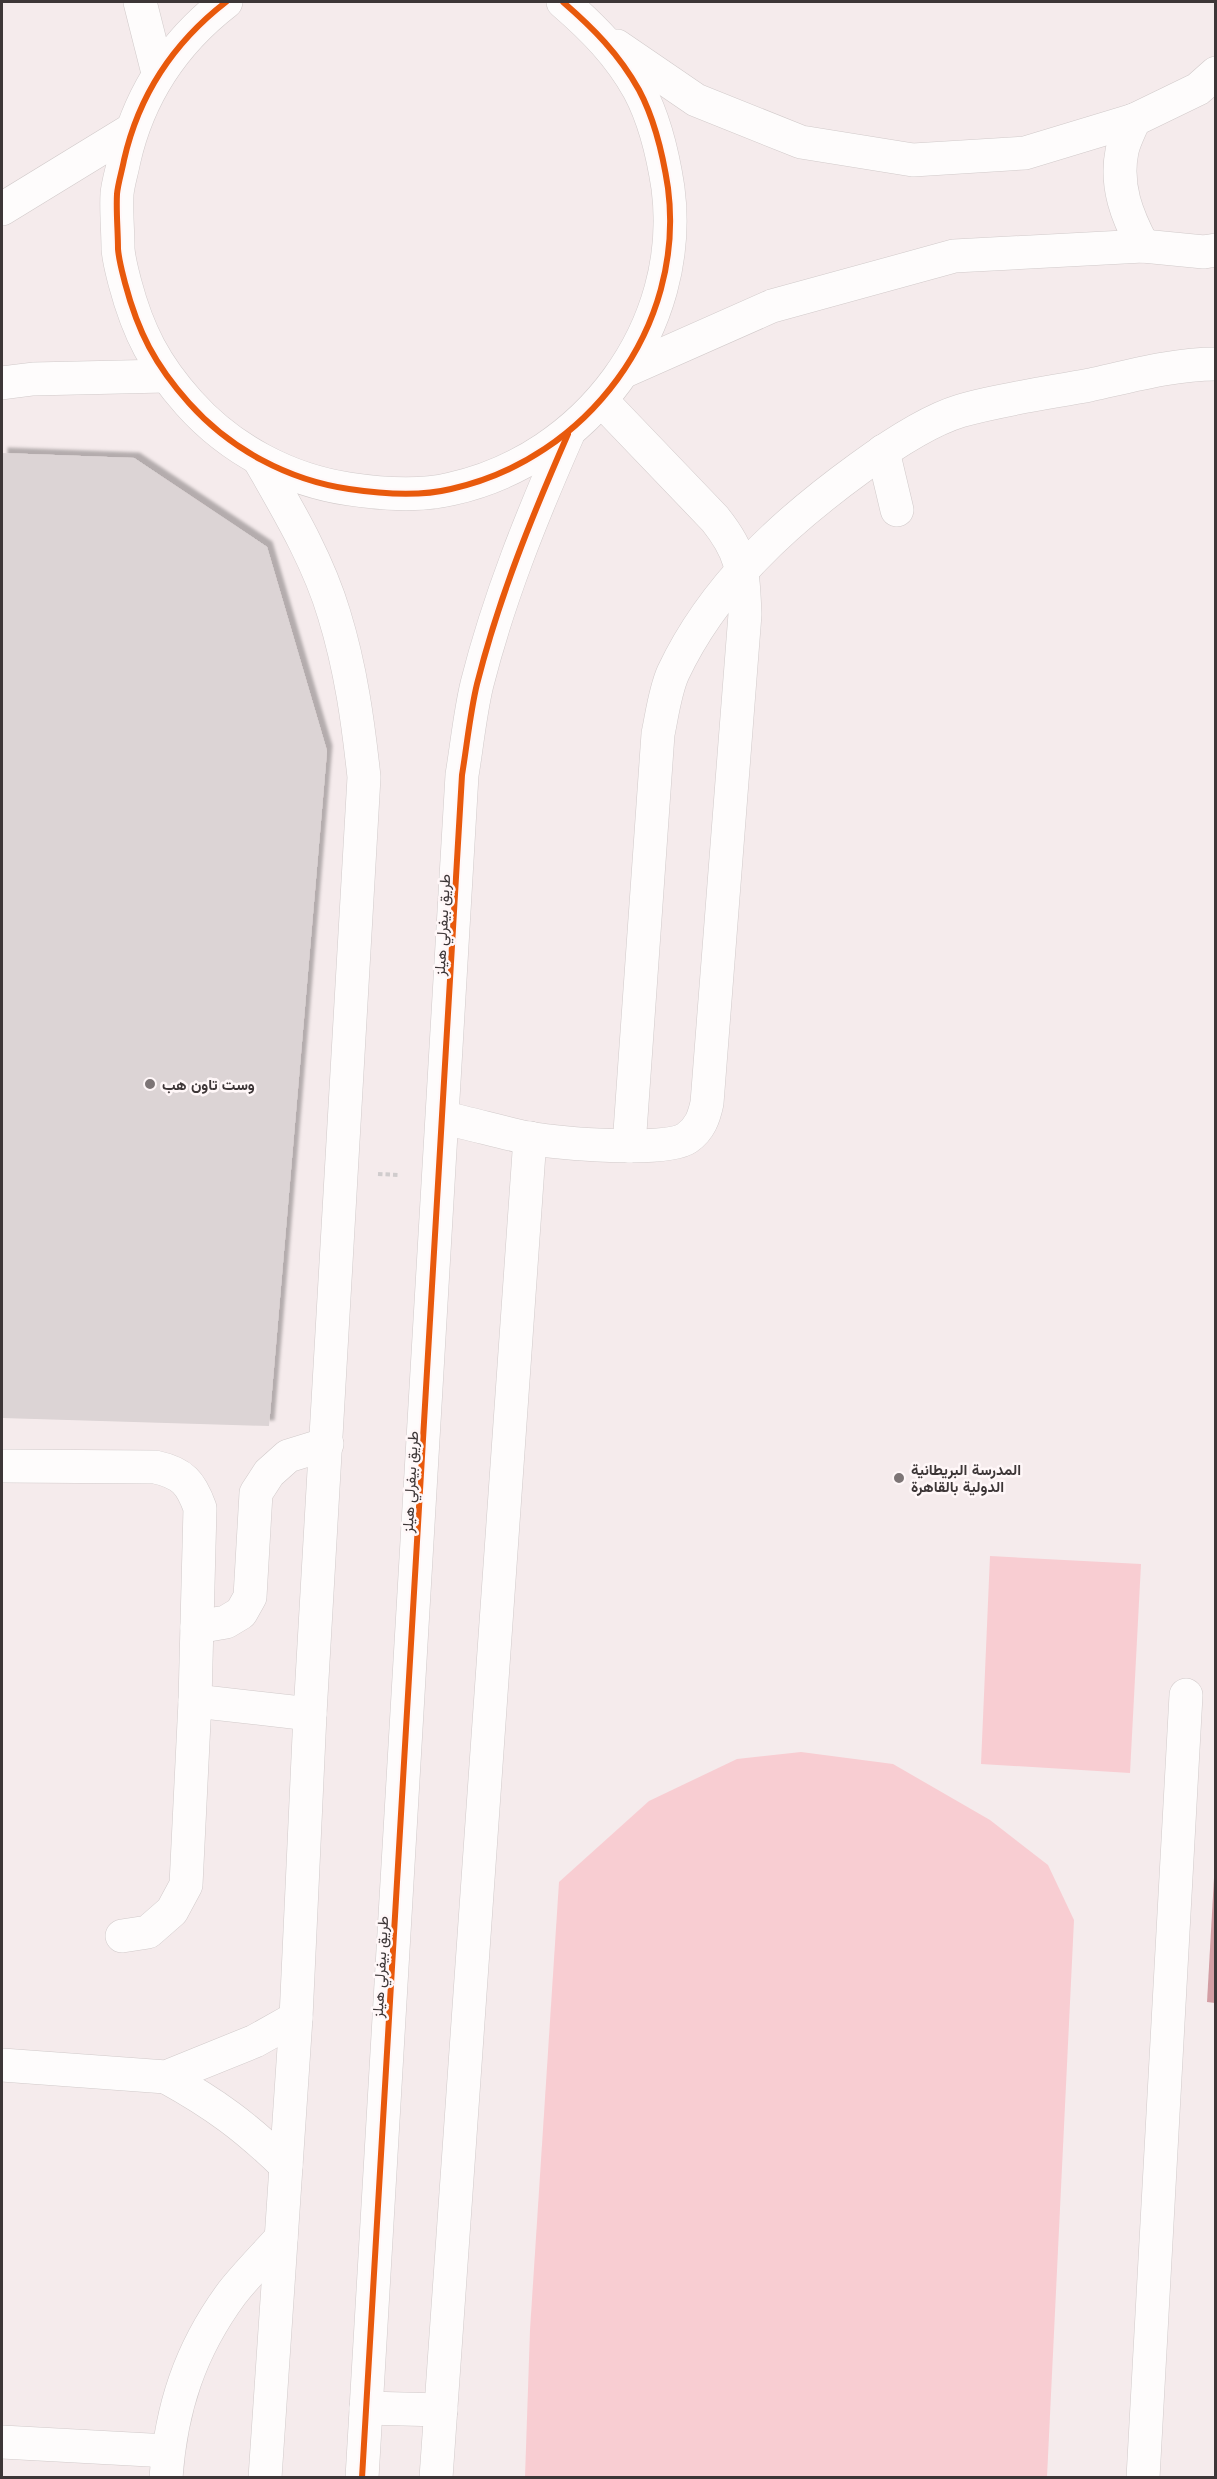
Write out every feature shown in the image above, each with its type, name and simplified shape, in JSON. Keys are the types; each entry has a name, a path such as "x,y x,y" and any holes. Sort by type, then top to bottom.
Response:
{"street":[{"path":"140,2 159,72"},
{"path":"226,2 199,22 159,72 131,130 117,192 118,257 135,319 165,376 207,424 260,461 321,485 386,495 451,489 513,468 568,434 602,401 643,341 664,280 671,215 663,151 639,91 602,36"},
{"path":"563,2 602,36 696,100 801,142 913,160 1025,153 1134,120 1198,89 1215,73"},
{"path":"1134,120 1122,151 1120,184 1127,217 1143,246"},
{"path":"2,209 131,130"},
{"path":"623,372 772,306 954,256 1143,246 1204,252 1215,250"},
{"path":"629,1146 658,734 672,675 698,625 743,568 821,496 883,451 916,432 959,411 1159,370 1215,364"},
{"path":"2,383 33,379 165,376"},
{"path":"444,1118 530,1138 629,1146 665,1145 686,1139 703,1122 708,1103 745,614 743,568 731,540 715,519 602,401"},
{"name":"طريق بيفرلي هيلز","path":"362,2478 444,1118 462,775 476,686 500,601 531,517 568,434"},
{"path":"883,451 897,510"},
{"path":"260,461 302,535 334,613 355,694 364,777 310,1713 297,2018 265,2478"},
{"path":"436,2478 530,1138"},
{"path":"197,1627 226,1622 241,1613 250,1597 256,1493 269,1473 288,1456 327,1444"},
{"path":"2,1466 155,1467 172,1471 192,1487 200,1508 195,1701 186,1885 172,1911 148,1932 122,1935"},
{"path":"1143,2478 1186,1695"},
{"path":"195,1701 310,1713"},
{"path":"166,2077 255,2041 297,2018"},
{"path":"2,2065 166,2077 210,2101 250,2131 286,2166"},
{"path":"2,2442 167,2464 174,2414 183,2383 197,2352 233,2293 281,2238"},
{"path":"366,2408 441,2410"}],"path":[{"path":"343,1172 440,1176"}],"shaded area":[{"path":"990,1556 1141,1564 1130,1773 981,1764"},
{"path":"801,1752 893,1764 990,1820 1048,1865 1074,1920 1047,2477 525,2477 530,2330 559,1882 649,1801 737,1759"},
{"path":"1215,1860 1216,2003 1207,2002"}],"building":[{"name":"وست تاون هب","path":"2,453 134,458 267,547 327,751 269,1426 2,1418"}],"cycle path":[{"path":"226,2 190,35 161,72 139,113 124,160 117,194 118,249 125,283 136,317 149,347 177,389 205,420 242,448 282,470 326,485 400,494 451,489 500,473 545,449 584,417 617,379 643,336 661,289 669,240 668,188 654,125 645,101 623,65 595,32 563,2"},
{"path":"362,2478 462,775 470,718 495,620 529,526 568,434"}],"place":[{"name":"وست تاون هب","path":"150,1084"},
{"name":"المدرسة البريطانية الدولية بالقاهرة","path":"899,1478"}]}
